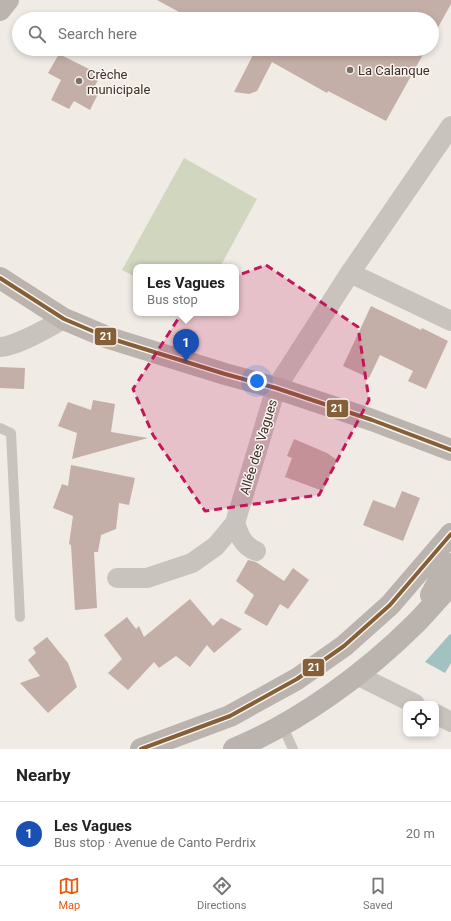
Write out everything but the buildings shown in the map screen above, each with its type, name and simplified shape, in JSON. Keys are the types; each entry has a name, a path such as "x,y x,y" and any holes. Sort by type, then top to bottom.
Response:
{"main road":[{"path":"0,10 8,0"},
{"path":"0,278 64,319 109,338 225,374 276,388 372,420 451,450"},
{"path":"142,749 230,716 298,679 344,646 390,605 451,534"},
{"path":"416,623 440,579 451,564"},
{"path":"234,749 282,725 324,699 357,675 416,623 451,585"}],"street":[{"name":"Allée des Vagues","path":"118,578 147,578 192,563 216,546 236,523 276,388 350,273 451,126"},
{"path":"350,273 451,321"},
{"path":"0,346 7,346 40,332 64,319"},
{"path":"236,523 240,535 248,548 256,551"},
{"path":"357,675 409,701"},
{"path":"439,716 451,722"}],"lane":[{"path":"0,428 11,432 20,616"},
{"path":"282,725 293,749"}],"highlighted area":[{"path":"266,265 358,327 369,400 319,495 205,511 153,435 133,389 196,291"}],"green space":[{"path":"184,158 257,199 222,264 133,264 133,276 122,270"}],"water":[{"path":"450,634 451,663 445,673 425,662"}],"transit line":[{"name":"21","path":"0,278 64,319 109,338 225,374 276,388 372,420 451,450"},
{"name":"21","path":"141,749 230,716 297,679 344,646 390,605 451,534"}],"place":[{"name":"La Calanque","path":"350,70"},
{"name":"Crèche municipale","path":"79,81"},
{"name":"Les Vagues","path":"186,362"}]}
